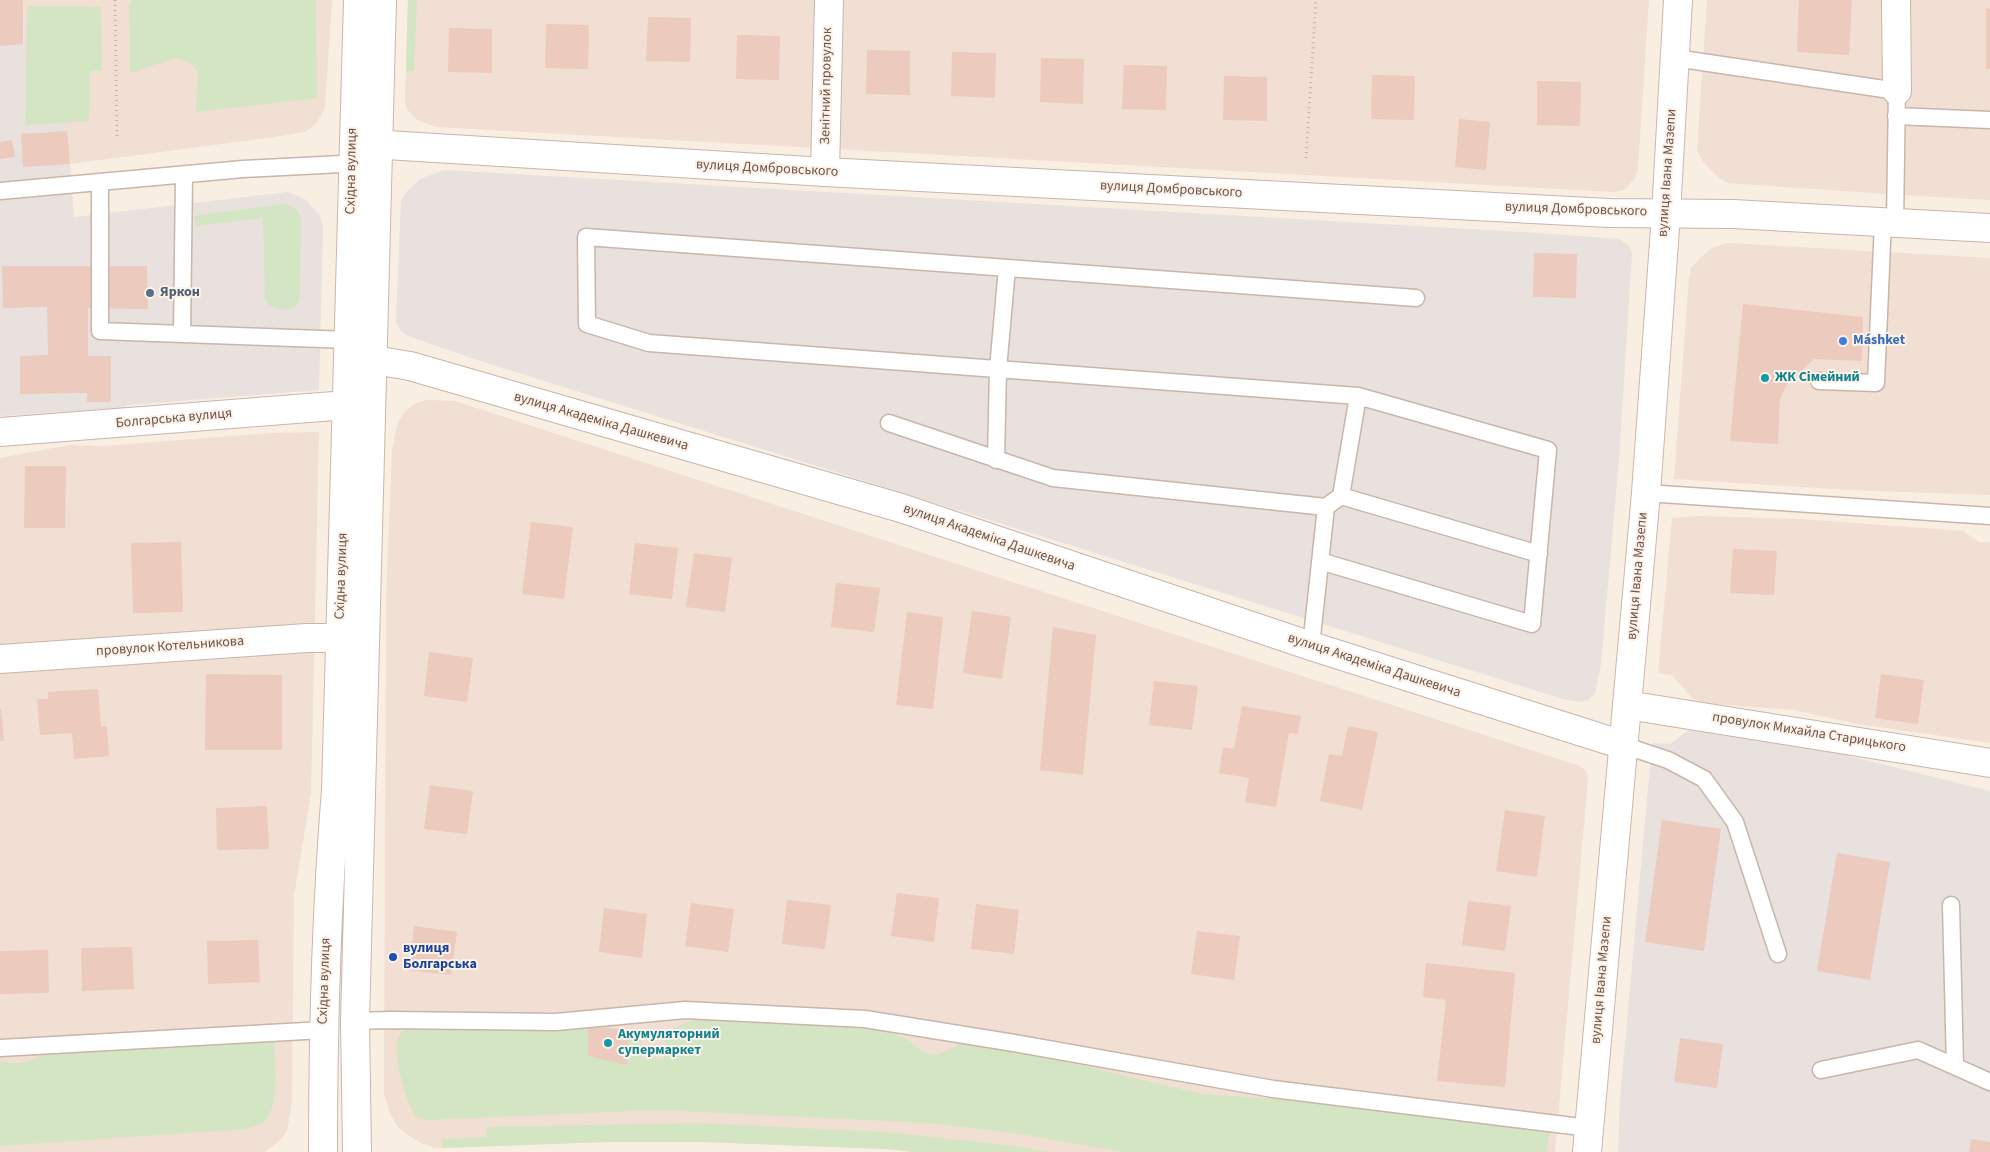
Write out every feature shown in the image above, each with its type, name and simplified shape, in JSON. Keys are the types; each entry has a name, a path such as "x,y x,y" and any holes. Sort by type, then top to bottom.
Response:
{"street":[{"name":"Східна вулиця","path":"358,0 365,154"},
{"name":"Східна вулиця","path":"357,1152 357,351 365,154 382,0"},
{"name":"Зенітний провулок","path":"825,172 829,0"},
{"name":"вулиця Івана Мазепи","path":"1588,1140 1646,493 1666,214 1678,0"},
{"path":"1896,0 1896,103"},
{"name":"вулиця Домбровського","path":"365,154 825,172 1609,213 1733,214 1990,228"},
{"name":"Східна вулиця","path":"323,1152 323,1030 329,878 336,790 347,405 357,351"},
{"name":"вулиця Академіка Дашкевича","path":"357,351 901,508 1311,646 1623,745"},
{"name":"Болгарська вулиця","path":"0,432 347,405"},
{"name":"провулок Котельникова","path":"0,659 307,638 341,638"},
{"name":"провулок Михайла Старицького","path":"1627,705 1990,763"}],"lane":[{"path":"1675,58 1990,120"},
{"path":"1819,381 1876,384 1896,103"},
{"path":"0,191 184,175 365,154"},
{"path":"182,334 184,175"},
{"path":"100,182 100,331 182,334 357,351"},
{"path":"1320,561 1532,624 1548,450 1358,396 649,343 587,324 586,237 1416,298"},
{"path":"996,460 998,369 1007,268"},
{"path":"889,423 1052,478 1326,507 1341,496 1358,396"},
{"path":"1646,493 1990,516"},
{"path":"1341,496 1538,554"},
{"path":"1311,646 1326,507"},
{"path":"1623,745 1668,760 1704,779 1735,822 1778,954"},
{"path":"1951,905 1954,1066"},
{"path":"356,1021 556,1022 685,1010 865,1019 1014,1043 1273,1089 1588,1140"},
{"path":"0,1048 323,1030"},
{"path":"1821,1070 1918,1050 1990,1082"}],"path":[{"path":"115,0 118,140"},
{"path":"1306,158 1316,0"}],"shaded area":[{"path":"0,0 23,0 25,124 67,122 74,217 288,192 305,199 320,216 323,228 319,390 128,405 123,408 0,416"},
{"path":"23,0 332,0 325,107 317,123 305,132 70,164 25,125"},
{"path":"408,0 1649,0 1638,167 1636,177 1630,184 1624,190 1614,192 436,127 416,119 407,109 405,103"},
{"path":"1707,0 1894,0 1886,194 1728,183 1719,178 1704,163 1697,150"},
{"path":"1911,0 1990,0 1990,200 1904,195"},
{"path":"444,170 1619,239 1630,246 1632,254 1619,460 1601,663 1595,694 1588,700 1579,702 1563,699 477,360 408,336 401,331 396,323 401,200 407,191 420,179"},
{"path":"1728,243 1990,258 1990,495 1850,490 1674,479 1691,268 1712,248"},
{"path":"427,400 455,401 1580,766 1586,771 1588,779 1555,1152 914,1152 886,1149 702,1142 607,1142 435,1148 409,1136 397,1126 390,1113 384,1094 386,598 392,452 395,434 404,412 414,404"},
{"path":"319,432 311,794 294,896 292,1102 287,1131 280,1140 265,1152 0,1152 0,458 69,445 103,446 271,433"},
{"path":"1696,516 1800,519 1963,531 1979,542 1990,542 1990,743 1858,724 1794,710 1703,703 1692,698 1672,675 1658,673 1672,518"},
{"path":"1690,729 1825,750 1990,791 1990,1152 1618,1152 1620,1099 1652,743 1670,744"}],"green space":[{"path":"133,0 316,0 317,98 196,112 198,72 190,62 175,58 130,73 129,4"},
{"path":"408,0 417,0 414,71 406,71"},
{"path":"27,6 101,7 102,70 90,71 89,121 25,125"},
{"path":"283,204 294,208 301,216 300,300 294,308 286,309 275,308 265,301 263,218 196,226 194,216"},
{"path":"703,1018 833,1022 881,1029 905,1038 923,1052 936,1055 965,1041 983,1039 1116,1074 1203,1094 1274,1099 1442,1117 1550,1132 1546,1152 1124,1152 1014,1133 929,1123 657,1110 428,1120 415,1116 411,1109 403,1087 398,1062 398,1040 401,1033 409,1029 424,1027 600,1027 632,1030 641,1039 642,1057 664,1059 668,1034 681,1024"},
{"path":"274,1038 275,1085 272,1108 268,1118 258,1126 246,1129 0,1146 0,1061 25,1062 48,1052"},
{"path":"698,1123 885,1132 1007,1145 1048,1152 914,1152 886,1149 702,1142 607,1142 442,1148 441,1139 487,1137 486,1127"}],"building":[{"path":"0,0 23,0 23,44 0,46"},
{"path":"1799,0 1852,0 1849,55 1797,52"},
{"path":"1986,8 1990,9 1990,69 1986,69"},
{"path":"648,17 691,18 690,62 646,61"},
{"path":"546,24 589,25 588,69 545,68"},
{"path":"449,28 492,29 492,73 448,72"},
{"path":"737,35 780,36 779,80 736,79"},
{"path":"867,50 910,51 910,95 866,94"},
{"path":"952,52 996,53 995,98 951,96"},
{"path":"1041,58 1084,59 1083,104 1040,102"},
{"path":"1124,65 1167,66 1166,110 1122,109"},
{"path":"1372,75 1415,76 1414,120 1371,119"},
{"path":"1224,76 1267,77 1267,121 1223,120"},
{"path":"1537,81 1581,82 1580,126 1537,125"},
{"path":"1459,119 1490,122 1486,170 1455,167"},
{"path":"67,131 70,164 23,167 21,134"},
{"path":"12,140 15,157 0,159 0,142"},
{"path":"1534,253 1577,254 1576,298 1533,297"},
{"path":"2,266 147,266 148,309 88,308 88,356 111,356 111,402 87,402 87,393 20,394 20,356 48,355 47,307 3,308"},
{"name":"ЖК Сімейний","path":"1743,304 1863,317 1862,361 1814,359 1787,384 1780,399 1778,444 1730,441"},
{"path":"25,466 66,466 65,528 24,528"},
{"path":"531,522 573,527 564,599 522,594"},
{"path":"181,542 183,612 133,613 131,543"},
{"path":"635,543 678,548 672,599 629,594"},
{"path":"1733,549 1777,551 1774,595 1730,593"},
{"path":"694,553 732,558 725,612 686,607"},
{"path":"836,583 880,588 874,632 831,627"},
{"path":"972,611 1011,617 1002,679 963,673"},
{"path":"907,612 943,617 933,709 896,705"},
{"path":"1053,627 1096,635 1083,775 1040,770"},
{"path":"429,652 473,658 467,702 424,696"},
{"path":"206,674 282,675 282,750 205,750"},
{"path":"1881,674 1924,680 1918,724 1875,718"},
{"path":"1154,681 1198,686 1192,730 1149,725"},
{"path":"98,689 101,726 107,726 109,756 74,759 72,733 40,735 37,699 48,699 48,692"},
{"path":"1242,706 1301,716 1298,734 1289,733 1276,807 1245,802 1249,778 1219,773 1223,747 1234,749"},
{"path":"1,709 4,741 0,741"},
{"path":"1348,726 1378,732 1362,810 1320,801 1329,754 1342,756"},
{"path":"430,785 473,791 467,834 424,829"},
{"path":"267,806 269,849 217,850 216,808"},
{"path":"1505,810 1545,816 1537,877 1496,871"},
{"path":"1662,820 1721,829 1704,951 1645,942"},
{"path":"1837,853 1890,862 1870,980 1817,971"},
{"path":"897,893 939,898 934,942 891,936"},
{"path":"787,900 831,905 825,949 782,944"},
{"path":"1468,901 1511,906 1505,951 1462,945"},
{"path":"691,903 734,909 728,952 685,946"},
{"path":"976,904 1019,910 1014,954 971,949"},
{"path":"604,908 647,914 642,958 599,952"},
{"path":"414,926 457,932 451,975 409,970"},
{"path":"1197,931 1240,936 1234,980 1191,974"},
{"path":"258,940 260,982 208,984 207,941"},
{"path":"132,947 134,989 82,991 81,948"},
{"path":"48,950 49,993 0,994 0,951"},
{"path":"1426,963 1515,973 1505,1087 1437,1081 1446,1000 1423,997"},
{"name":"Акумуляторний супермаркет","path":"588,1027 629,1030 627,1065 588,1056"},
{"path":"1680,1038 1723,1044 1717,1088 1674,1082"},
{"path":"1971,1139 1990,1142 1990,1152 1969,1152"}],"place":[{"name":"Яркон","path":"150,293"},
{"name":"Máshket","path":"1843,341"},
{"name":"ЖК Сімейний","path":"1765,378"},
{"name":"вулиця Болгарська","path":"393,957"},
{"name":"Акумуляторний супермаркет","path":"608,1043"}]}
